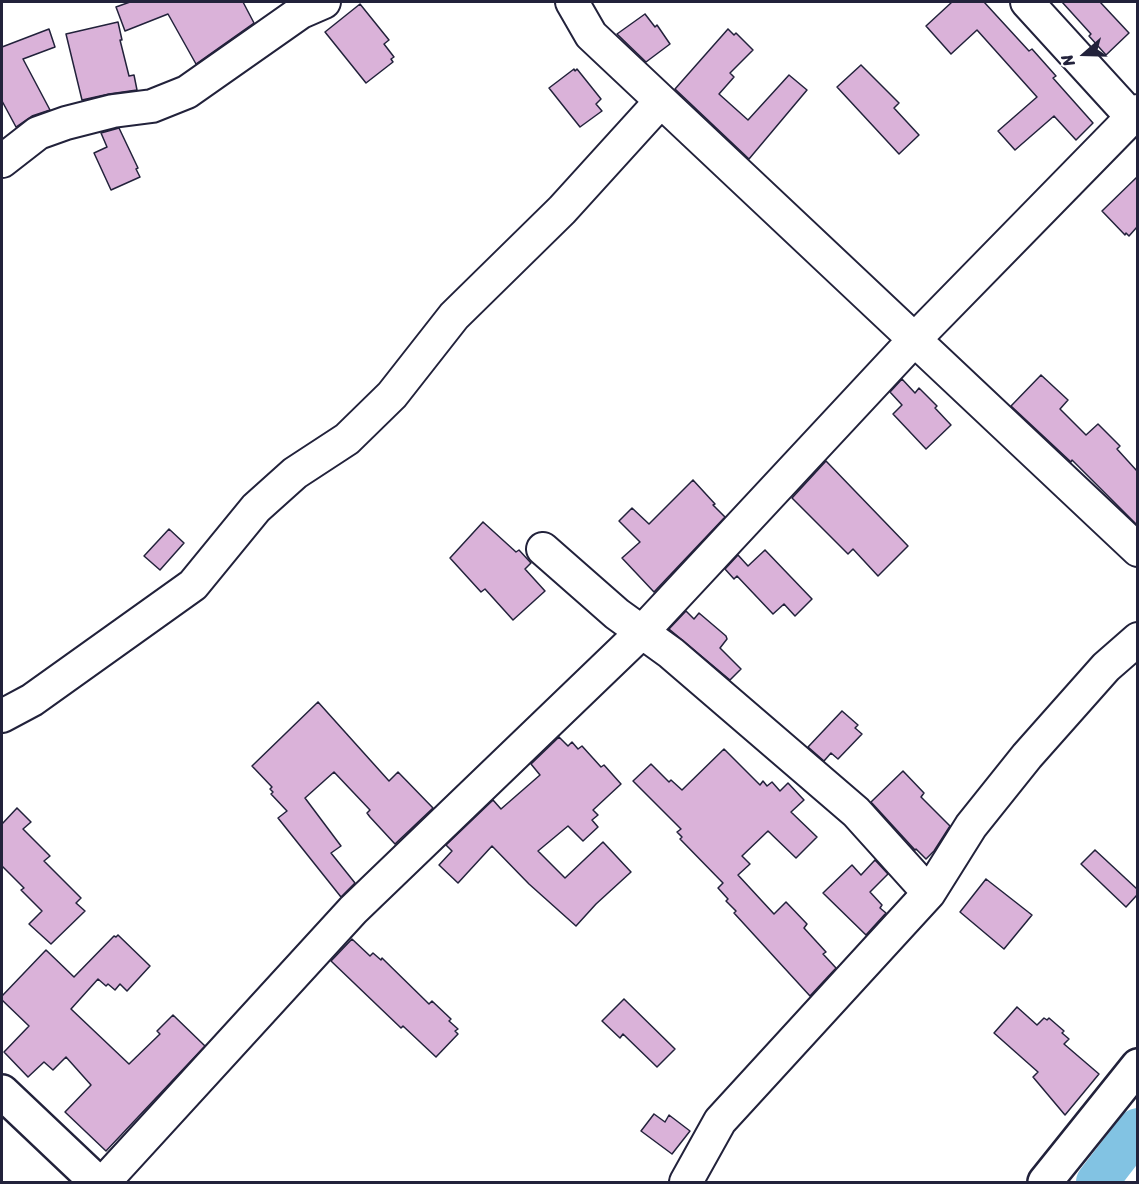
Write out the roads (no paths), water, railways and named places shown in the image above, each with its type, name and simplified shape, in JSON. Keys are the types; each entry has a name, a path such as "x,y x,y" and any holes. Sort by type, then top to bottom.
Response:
{"main road":[{"path":"1044,1182 1137,1066"},
{"path":"2,1092 97,1182"}],"street":[{"path":"2,161 38,133 113,111 152,106 187,92 301,12 324,2"},
{"path":"572,2 591,35 1137,550"},
{"path":"105,1182 353,910 641,633 914,340 1135,114 1028,2"},
{"path":"2,716 32,700 193,585 256,508 295,473 347,439 392,395 454,316 562,210 661,101"},
{"path":"543,549 641,633 671,653 856,812 929,893"},
{"path":"686,1182 720,1121 929,893 971,826 1028,756 1106,667 1137,639"}],"waterway":[{"path":"1097,1182 1138,1129"}]}
